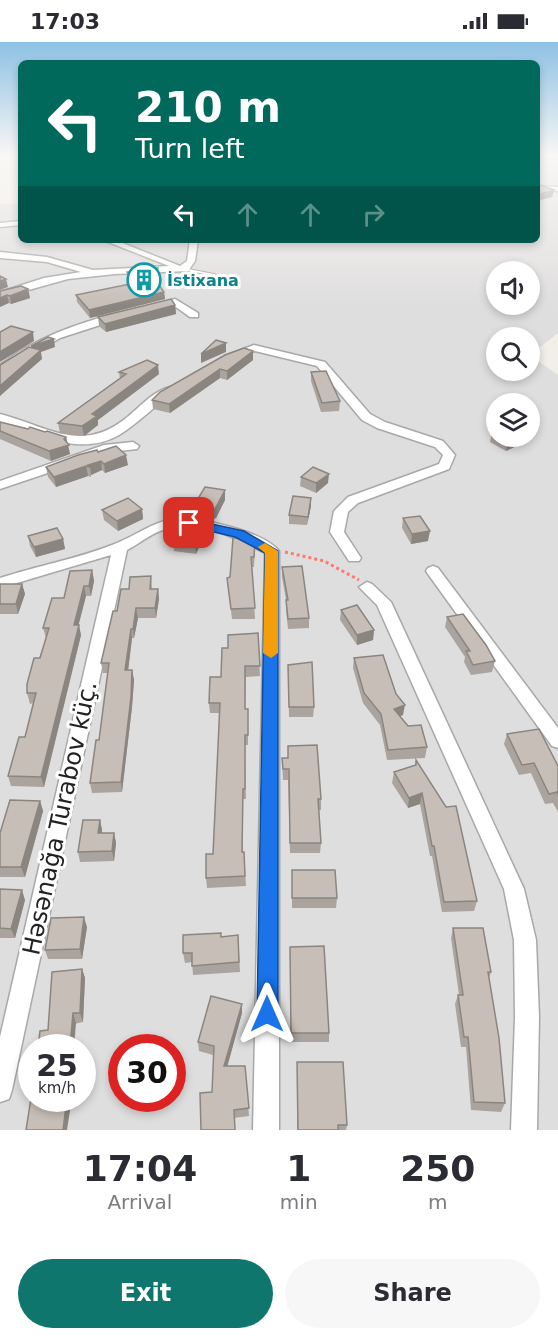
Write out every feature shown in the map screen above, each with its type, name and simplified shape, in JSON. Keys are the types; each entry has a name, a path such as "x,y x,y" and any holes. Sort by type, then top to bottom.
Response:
{"street":[{"path":"0,225 18,223"},
{"path":"115,243 185,269"},
{"path":"185,269 191,261 194,243"},
{"path":"0,255 32,257 80,267 93,274"},
{"path":"0,295 19,287 93,274 185,269"},
{"path":"147,308 175,302 194,315"},
{"path":"0,370 44,339 79,326 124,314"},
{"path":"220,360 254,348 321,364 366,417 381,425 439,444 449,456 444,466 353,500 341,511 337,532 354,558"},
{"path":"0,418 73,442 93,440 114,432 150,401 180,383"},
{"path":"0,484 108,448 133,446"},
{"path":"0,583 120,547 166,524 189,523 239,534 272,551 266,1130"},
{"name":"Həsənağa Turabov küç.","path":"0,1090 120,547"},
{"path":"433,571 558,741"},
{"path":"368,587 383,602 514,889 525,940 527,1017 524,1130"}],"lane":[{"path":"185,269 214,275"}],"path":[{"path":"272,551 300,553 327,562 348,572 368,587"}],"shaded area":[{"path":"0,206 18,206 18,243 540,243 540,206 558,206 558,333 540,347 540,327 486,327 486,381 540,381 540,362 558,375 558,1130 0,1130"}],"building":[{"path":"158,268 155,279 164,292 89,310 76,295 135,283 127,272"},
{"path":"21,286 28,289 0,298 0,291"},
{"path":"171,299 175,305 105,324 98,317"},
{"path":"11,326 33,332 0,352 0,332"},
{"path":"48,337 54,339 31,346"},
{"path":"216,340 226,343 201,354"},
{"path":"29,347 41,350 0,386 0,365"},
{"path":"244,348 253,351 227,371 220,369 169,404 152,400 160,392 225,355"},
{"path":"147,360 158,365 92,414 97,416 82,426 58,423 126,374 119,372"},
{"path":"326,371 340,401 322,403 311,372"},
{"path":"0,422 66,437 64,439 69,445 49,451 0,431"},
{"path":"116,446 126,455 104,464 101,461 88,465 90,467 86,466 54,477 46,467 78,455"},
{"path":"313,467 329,474 316,483 301,477"},
{"path":"205,487 225,490 215,509 193,507"},
{"path":"293,496 311,498 308,517 289,515"},
{"path":"128,498 142,509 117,521 102,510"},
{"path":"420,516 430,531 412,534 403,518"},
{"path":"188,519 206,522 195,544 173,541"},
{"path":"57,528 63,539 34,547 28,536"},
{"path":"233,538 255,540 254,557 251,557 255,608 231,609 227,578 230,577"},
{"path":"302,566 309,618 288,619 286,600 288,600 282,567"},
{"path":"92,570 89,586 84,586 74,625 79,625 41,777 8,776 19,737 25,737 36,693 27,693 27,684 34,658 40,658 49,628 43,628 52,598 64,598 70,571"},
{"path":"151,576 150,589 158,589 155,608 136,608 125,670 132,670 121,782 90,783 96,740 99,740 109,663 101,663 113,611 117,611 121,589 129,589 130,577"},
{"path":"0,584 22,584 16,604 0,604"},
{"path":"357,605 374,630 357,635 341,610"},
{"path":"463,614 495,661 473,665 466,651 470,651 447,617"},
{"path":"258,633 260,666 245,666 245,709 248,709 248,735 245,735 242,852 244,852 245,876 206,878 206,854 213,854 220,703 209,703 210,677 221,677 222,648 228,648 228,635"},
{"path":"383,655 396,694 405,705 394,709 408,726 421,725 427,747 388,750 381,714 364,693 354,658"},
{"path":"312,662 314,707 289,707 288,665"},
{"path":"539,729 558,766 558,795 557,792 549,794 534,763 522,765 507,734"},
{"path":"317,745 321,843 290,843 289,769 283,769 282,758 288,758 288,746"},
{"path":"416,760 446,807 456,806 477,901 444,902 422,793 409,798 394,772 416,765"},
{"path":"10,800 40,801 21,867 0,867 0,833"},
{"path":"83,820 100,820 98,833 114,833 112,851 78,852"},
{"path":"292,870 335,870 337,898 292,898"},
{"path":"0,889 22,890 11,929 0,928"},
{"path":"84,917 80,949 45,950 51,918"},
{"path":"453,928 483,928 491,972 488,972 499,1038 505,1103 474,1102 468,1037 464,1037 458,995 463,995"},
{"path":"221,933 221,937 238,935 239,962 192,966 192,953 183,953 183,935"},
{"path":"324,946 329,1033 291,1033 290,947"},
{"path":"82,969 80,1013 73,1013 71,1034 40,1034 40,1031 48,1030 52,972"},
{"path":"211,996 242,1004 224,1066 245,1066 249,1108 234,1110 235,1130 201,1130 200,1093 212,1092 214,1046 198,1042"},
{"path":"297,1062 343,1062 347,1125 338,1125 338,1130 298,1130"},
{"path":"29,1112 65,1112 63,1130 26,1130"}],"slow traffic":[{"path":"265,547 272,551 271,653"}],"place":[{"name":"İstixana","path":"144,280"}],"route":[{"path":"189,523 239,534 272,551 267,1014"}]}
